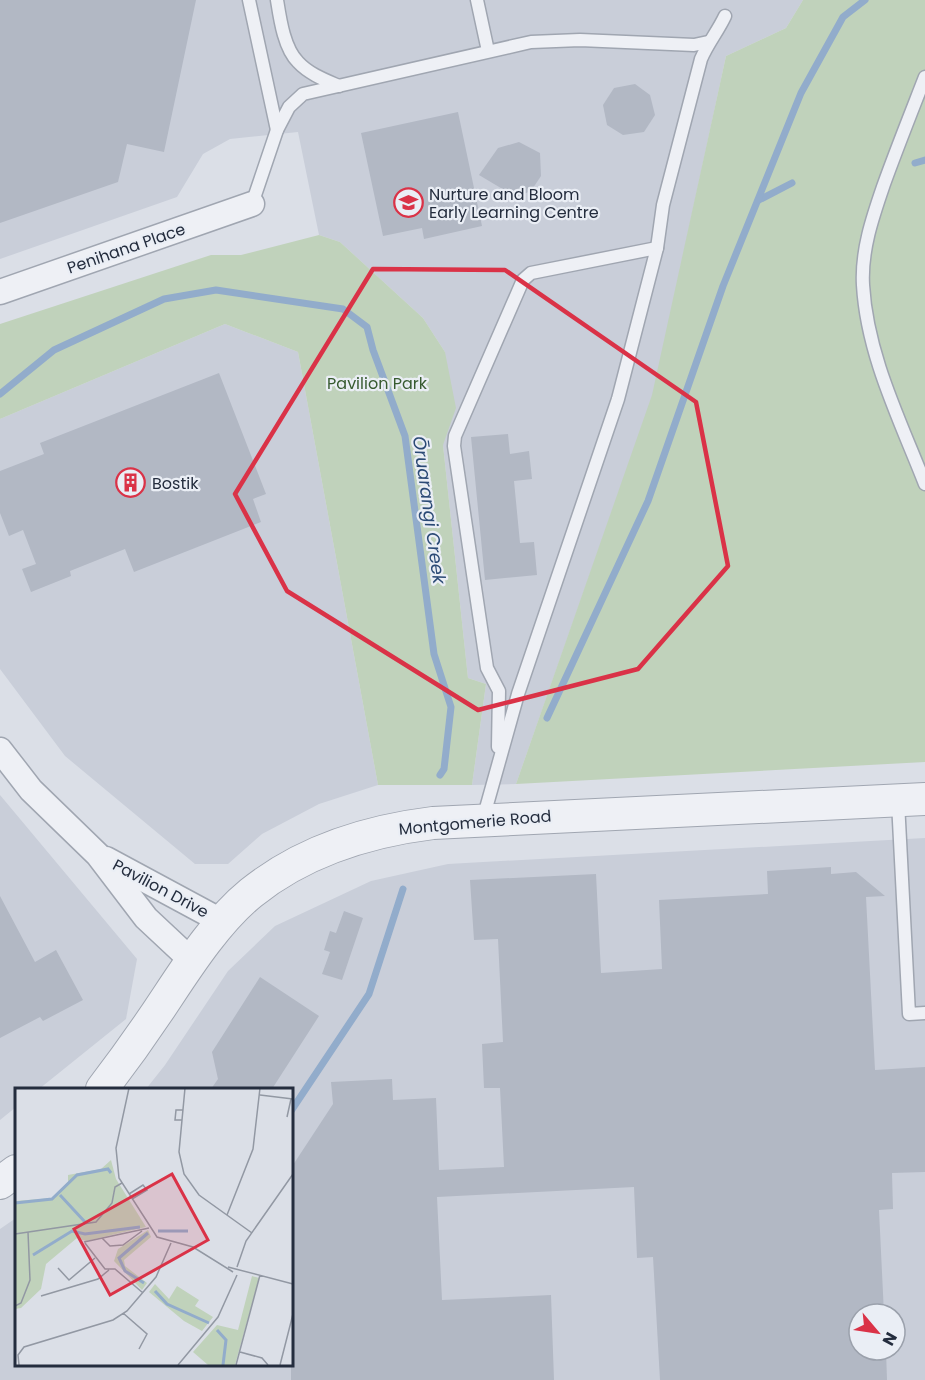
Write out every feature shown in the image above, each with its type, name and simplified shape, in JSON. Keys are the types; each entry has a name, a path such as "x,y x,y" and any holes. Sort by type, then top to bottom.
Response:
{"street":[{"name":"Penihana Place","path":"0,292 252,204"},
{"name":"Pavilion Drive","path":"0,750 31,790 98,855 146,918 192,961"},
{"name":"Montgomerie Road","path":"103,1088 192,961 250,893 304,860 333,846 398,827 483,819 912,800"},
{"name":"Pavilion Drive","path":"98,855 223,922"},
{"path":"0,1183 15,1172"}],"lane":[{"path":"249,0 276,130"},
{"path":"277,0 288,44 297,61 311,72 339,87"},
{"path":"477,0 488,51"},
{"path":"483,819 518,694 618,399 657,248 663,205 701,59 708,42 719,29 725,16"},
{"path":"252,204 276,130 289,107 303,94 531,42 547,40 694,45 708,42"},
{"path":"925,77 872,219 866,241 863,284 870,339 925,484"},
{"path":"497,766 499,691 487,668 454,446 455,436 523,280 531,273 657,248"},
{"path":"912,800 909,1014 925,1013"}],"highlighted area":[{"path":"373,269 505,270 696,402 728,566 638,669 478,710 287,591 235,494"}],"shaded area":[{"path":"0,0 803,0 786,28 726,56 653,395 516,784 472,785 486,684 468,678 443,445 445,352 423,318 340,242 319,235 298,132 230,139 203,154 177,197 0,259"},
{"path":"225,324 298,352 378,785 319,804 262,834 228,864 195,864 65,756 0,669 0,419"},
{"path":"0,795 137,959 126,1019 40,1088 15,1088 15,1108 0,1120"},
{"path":"925,838 925,1380 0,1380 0,1229 15,1219 15,1365 292,1365 292,1088 147,1088 165,1065 228,971 275,926 371,881 448,864"}],"green space":[{"path":"803,0 925,0 925,762 516,784 652,395 726,56 786,28"},
{"name":"Pavilion Park","path":"319,235 340,242 423,318 445,352 456,408 443,445 468,678 486,684 472,785 378,785 298,352 225,324 0,419 0,324 211,255 241,255"}],"building":[{"path":"0,0 196,0 164,152 127,144 118,182 0,223"},
{"path":"635,84 650,95 655,115 644,132 623,135 607,125 603,105 614,88"},
{"path":"458,112 482,226 424,239 422,228 383,236 361,133"},
{"path":"519,142 540,153 541,176 531,191 516,197 479,175 498,148"},
{"name":"Bostik","path":"219,373 266,494 253,499 261,522 134,572 125,549 70,571 71,576 31,592 22,569 36,564 23,530 9,536 0,513 0,471 44,454 40,443"},
{"path":"508,434 510,454 529,451 532,479 514,481 520,543 534,542 537,575 485,580 471,437"},
{"path":"831,867 831,874 856,872 885,896 866,897 875,1070 925,1067 925,1172 892,1173 893,1209 879,1210 883,1302 847,1302 847,1362 886,1362 887,1380 660,1380 653,1257 637,1258 634,1187 437,1197 442,1300 551,1295 554,1380 291,1380 292,1166 333,1104 331,1082 392,1079 393,1100 436,1098 439,1170 504,1167 500,1088 484,1088 482,1044 503,1042 498,939 474,940 470,880 596,874 601,973 662,969 659,900 768,894 767,871"},
{"path":"0,896 35,962 56,950 83,1000 43,1021 40,1017 0,1038"},
{"path":"344,911 363,918 342,980 322,974 330,952 324,950 330,931 336,933"},
{"path":"260,977 319,1016 273,1088 212,1088 218,1079 212,1052"}],"waterway":[{"path":"547,718 648,501 723,286 801,93 843,17 865,0"},
{"path":"915,163 925,160"},
{"path":"759,200 792,183"},
{"name":"Ōruarangi Creek","path":"0,394 54,350 164,299 216,290 343,309 367,327 373,350 405,436 434,654 451,707 444,769 440,775"},
{"path":"292,1110 369,994 403,889"}],"place":[{"name":"Nurture and Bloom Early Learning Centre","path":"408,203"},
{"name":"Bostik","path":"131,483"}]}
